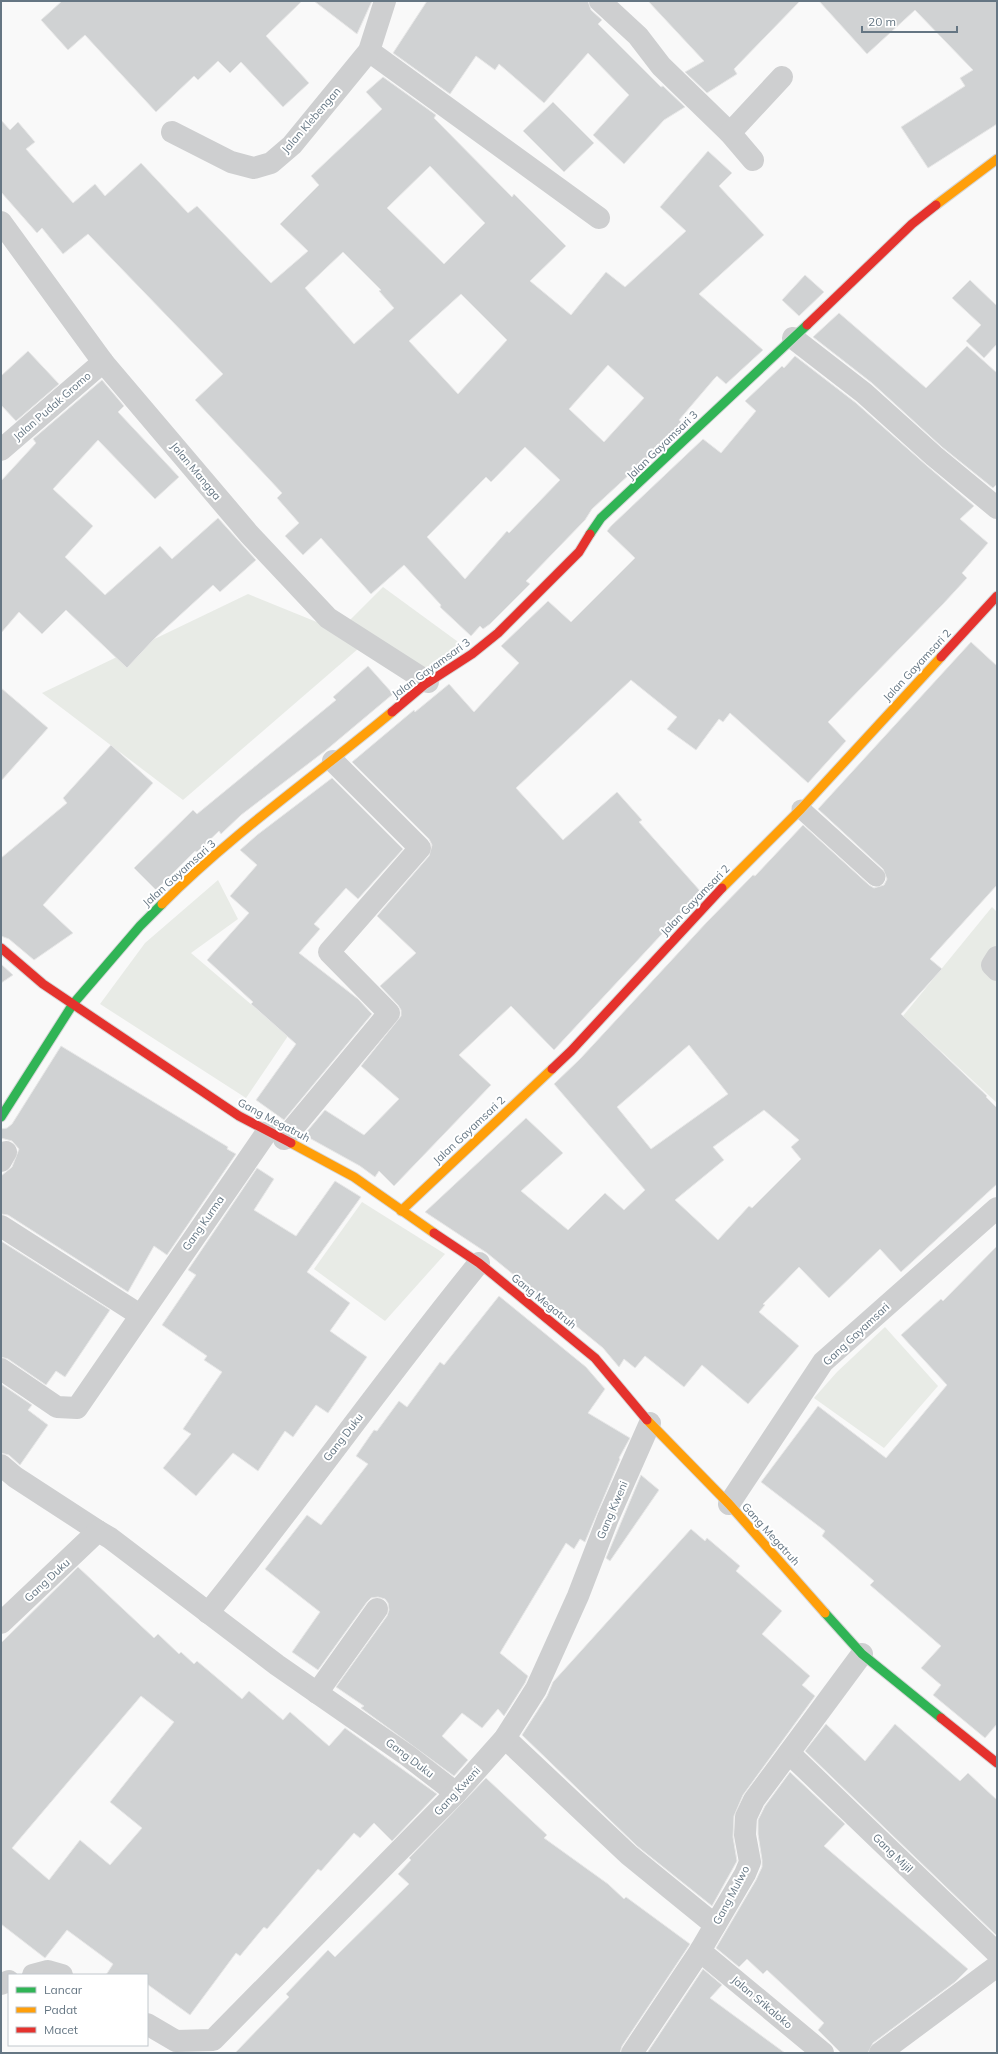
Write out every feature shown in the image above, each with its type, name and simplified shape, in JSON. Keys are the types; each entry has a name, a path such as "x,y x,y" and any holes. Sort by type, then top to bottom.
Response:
{"street":[{"name":"Jalan Klebengan","path":"172,132 231,162 254,168 271,163 292,144 369,51 385,1"},
{"path":"600,1 638,36 667,71 730,133 753,160"},
{"path":"369,51 599,218"},
{"path":"730,133 782,77"},
{"name":"Jalan Gayamsari 3","path":"1,1117 73,1004 140,926 164,902 249,825 333,761 428,682 472,654 508,622 579,552 602,518 847,288 912,224 997,159"},
{"name":"Jalan Mangga","path":"1,222 102,362 249,534 328,618 428,682"},
{"path":"793,338 864,393 934,456 995,503"},
{"name":"Jalan Pudak Gromo","path":"1,450 102,362"},
{"name":"Jalan Gayamsari 2","path":"402,1211 571,1051 698,914 801,809 997,596"},
{"name":"Gang Kurma","path":"1,1369 57,1407 77,1408 140,1315 275,1135 389,1013 329,952 420,848 333,761"},
{"name":"Gang Megatruh","path":"1,948 43,984 239,1116 354,1177 479,1263 595,1358 650,1423 729,1504 862,1654 997,1763"},
{"path":"997,957 992,965 997,970"},
{"name":"Gang Gayamsari","path":"729,1504 823,1362 997,1208"},
{"path":"1,1226 140,1315"},
{"name":"Gang Duku","path":"208,1613 254,1557 309,1482 479,1263"},
{"name":"Gang Kweni","path":"148,2025 176,2040 208,2046 456,1793 505,1738 539,1682 578,1596 608,1518 650,1423"},
{"path":"1,1465 15,1477 98,1531"},
{"name":"Gang Duku","path":"1,1623 98,1531 110,1538 208,1613 317,1693 408,1756 456,1793"},
{"path":"317,1693 378,1610"},
{"name":"Gang Mulwo","path":"632,2053 700,1951 745,1874 750,1862 745,1835 746,1817 766,1782 862,1654"},
{"path":"505,1738 629,1855 715,1925"},
{"name":"Gang Mijil","path":"789,1753 997,1953"},
{"name":"Jalan Srikaloko","path":"700,1951 823,2053"},
{"path":"880,2053 997,1966"},
{"path":"37,1974 48,1971 58,1974"}],"lane":[{"path":"801,809 876,877"}],"shaded area":[{"path":"383,587 465,647 434,674 350,620"},
{"path":"248,594 366,642 183,800 42,693"},
{"path":"218,880 238,919 191,953 288,1036 246,1098 100,1004 145,943"},
{"path":"992,907 997,912 997,1103 903,1016"},
{"path":"362,1202 445,1254 385,1321 314,1269"},
{"path":"885,1327 938,1386 884,1448 814,1398 837,1372"}],"building":[{"path":"62,1 302,1 266,36 309,83 283,107 241,62 230,73 218,61 198,80 194,76 156,112 85,35 68,50 41,20"},
{"path":"314,1 372,1 357,34"},
{"path":"427,1 588,1 591,10 602,20 598,24 661,87 663,86 685,107 664,120 624,164 593,135 629,95 588,53 544,103 499,64 495,70 476,56 450,94 393,53"},
{"path":"648,1 800,1 734,69 737,74 707,93 685,72 704,61"},
{"path":"819,1 997,1 997,124 928,168 901,127 965,86 960,78 973,70 915,10 867,54"},
{"path":"383,77 436,115 434,118 512,197 514,194 566,246 530,281 571,315 606,272 625,287 686,231 660,207 708,151 732,173 719,186 764,235 699,294 763,350 726,384 717,376 679,420 684,424 592,509 585,520 526,581 530,584 490,624 483,629 480,626 471,636 440,607 441,605 404,565 371,594 321,538 303,555 285,536 299,523 277,498 282,493 195,400 223,374 88,234 63,254 42,228 37,233 1,192 1,120 10,130 18,122 35,142 26,149 73,203 95,184 105,196 141,163 188,213 197,206 271,283 308,251 280,224 319,185 311,176 382,109 366,92","holes":["430,166 485,223 444,264 387,208","343,252 381,290 379,291 394,308 354,344 305,288","461,294 507,340 458,394 409,341","608,365 644,398 604,442 569,409","525,447 560,480 509,533 507,531 465,579 427,537 486,477 491,482"]},
{"path":"553,102 594,143 564,172 523,131"},
{"path":"805,275 824,292 799,316 782,300"},
{"path":"970,280 997,306 997,344 984,358 966,341 981,325 952,298"},
{"path":"839,313 926,388 967,346 997,373 997,484 993,488 942,447 872,383 813,337"},
{"path":"28,351 59,384 16,421 1,405 1,376"},
{"path":"795,356 856,403 974,506 960,519 988,543 962,573 967,578 828,722 846,741 808,783 730,713 723,722 719,719 696,750 667,729 677,717 631,680 516,788 563,840 617,792 642,820 639,822 701,892 554,1050 511,1006 459,1055 491,1085 394,1186 379,1171 375,1177 360,1166 304,1135 325,1110 364,1135 399,1099 361,1066 401,1016 401,1010 398,1005 380,986 416,953 377,916 429,856 432,845 429,839 352,762 414,710 415,712 449,684 474,712 519,663 501,646 548,601 571,622 635,558 607,531 611,526 703,439 721,453 756,411 745,401 782,366 784,368"},
{"path":"102,380 124,406 118,412 179,477 155,499 98,440 53,489 93,526 65,557 105,595 160,546 172,559 218,518 256,560 220,592 213,585 155,638 127,668 66,610 42,634 19,612 1,633 1,481 36,443 33,439"},
{"path":"971,642 997,666 997,885 930,959 942,969 901,1014 987,1096 986,1097 997,1108 997,1184 901,1272 880,1249 829,1298 799,1267 763,1304 765,1305 759,1312 799,1346 748,1404 702,1365 684,1387 645,1356 635,1368 624,1359 619,1367 603,1348 487,1253 425,1212 526,1118 563,1153 521,1191 568,1230 605,1193 624,1210 645,1190 554,1084 580,1059 706,923 753,875 755,876 803,825 869,885 874,888 884,885 887,879 883,869 818,809","holes":["689,1045 728,1094 651,1149 617,1107","764,1110 799,1140 791,1147 801,1159 752,1208 749,1206 718,1240 675,1200 724,1160 713,1147"]},
{"path":"368,666 393,694 325,751 241,815 221,834 219,831 197,852 195,851 156,890 134,868 193,810 197,814 336,700 333,697"},
{"path":"1,688 48,728 1,781"},
{"path":"111,745 153,783 43,905 73,933 34,960 9,939 1,936 1,858 67,803 63,798"},
{"path":"332,778 403,849 358,899 346,888 314,924 320,929 299,953 358,999 372,1014 284,1120 256,1100 296,1044 251,1004 253,1002 207,960 249,913 230,896 257,865 240,850 257,835"},
{"path":"1,964 13,975 1,983"},
{"path":"61,1046 228,1147 227,1149 236,1154 167,1255 154,1246 128,1292 8,1215 1,1214 1,1176 12,1167 19,1149 12,1141 1,1138 1,1129 7,1128 12,1124"},
{"path":"257,1168 274,1179 254,1210 296,1236 335,1181 361,1197 307,1272 350,1303 330,1331 367,1357 328,1413 316,1405 293,1437 285,1431 258,1471 233,1453 196,1496 163,1468 191,1434 183,1429 222,1372 204,1360 207,1356 162,1325 196,1275 188,1270"},
{"path":"1,1241 110,1310 65,1377 56,1371 46,1385 8,1359 1,1357"},
{"path":"997,1246 997,1724 985,1738 933,1695 941,1685 921,1668 941,1646 870,1585 874,1581 822,1536 825,1531 761,1482 818,1406 886,1458 947,1385 901,1335 941,1299 943,1301"},
{"path":"499,1296 586,1367 605,1389 588,1413 630,1438 619,1458 620,1459 585,1542 580,1539 574,1549 566,1543 500,1653 528,1676 525,1683 504,1716 498,1709 482,1728 462,1713 442,1736 468,1760 454,1776 361,1708 364,1706 336,1687 387,1616 389,1610 388,1603 385,1599 378,1597 371,1598 367,1602 318,1670 292,1652 320,1612 265,1569 307,1515 321,1525 368,1464 356,1456 374,1430 377,1431 399,1401 407,1407 440,1362 444,1365"},
{"path":"1,1384 32,1405 28,1410 48,1425 20,1465 9,1455 1,1453"},
{"path":"641,1475 659,1490 610,1561 606,1558"},
{"path":"691,1529 705,1541 707,1538 740,1566 736,1571 782,1611 762,1634 810,1676 802,1685 815,1696 743,1795 734,1816 733,1837 737,1861 712,1906 637,1846 522,1735 547,1696 553,1682"},
{"path":"78,1567 154,1638 158,1634 179,1654 181,1652 194,1664 197,1661 242,1699 249,1691 283,1720 290,1712 329,1746 345,1728 437,1794 392,1841 374,1823 360,1838 354,1833 321,1871 318,1869 267,1929 264,1927 240,1956 236,1953 190,2015 148,1985 148,1974 107,1974 113,1964 67,1930 45,1958 1,1924 1,1643","holes":["141,1696 174,1722 110,1802 142,1828 110,1865 80,1840 49,1880 12,1848"]},
{"path":"826,1724 865,1761 895,1724 960,1781 968,1773 997,1800 997,1936 805,1751"},
{"path":"790,1772 845,1824 824,1846 968,1969 955,1982 873,2043 868,2053 841,2053 818,2030 824,2023 767,1970 763,1974 747,1959 739,1967 716,1948 756,1880 762,1867 758,1820 765,1806"},
{"path":"486,1778 547,1835 544,1838 608,1884 624,1899 626,1897 690,1944 622,2046 620,2053 235,2053 289,1997 286,1994 328,1950 335,1957 409,1884 398,1874 411,1860 409,1858"},
{"path":"703,1969 722,1985 710,1998 785,2053 647,2053"}],"traffic: fast":[{"path":"590,534 601,518 807,325"},
{"path":"1,1117 73,1004 140,926 162,904"},
{"path":"825,1613 862,1654 941,1718"}],"traffic: slow":[{"path":"936,205 997,159"},
{"path":"722,888 801,809 941,657"},
{"path":"162,904 217,853 392,712"},
{"path":"401,1211 552,1069"},
{"path":"291,1143 354,1177 434,1233"},
{"path":"647,1420 729,1504 825,1613"}],"traffic: jam":[{"path":"807,325 912,224 936,205"},
{"path":"392,712 424,685 472,654 498,633 579,552 590,534"},
{"path":"941,657 997,596"},
{"path":"552,1069 571,1051 722,888"},
{"path":"1,948 43,984 239,1116 291,1143"},
{"path":"434,1233 479,1263 595,1358 647,1420"},
{"path":"941,1718 997,1763"}]}
